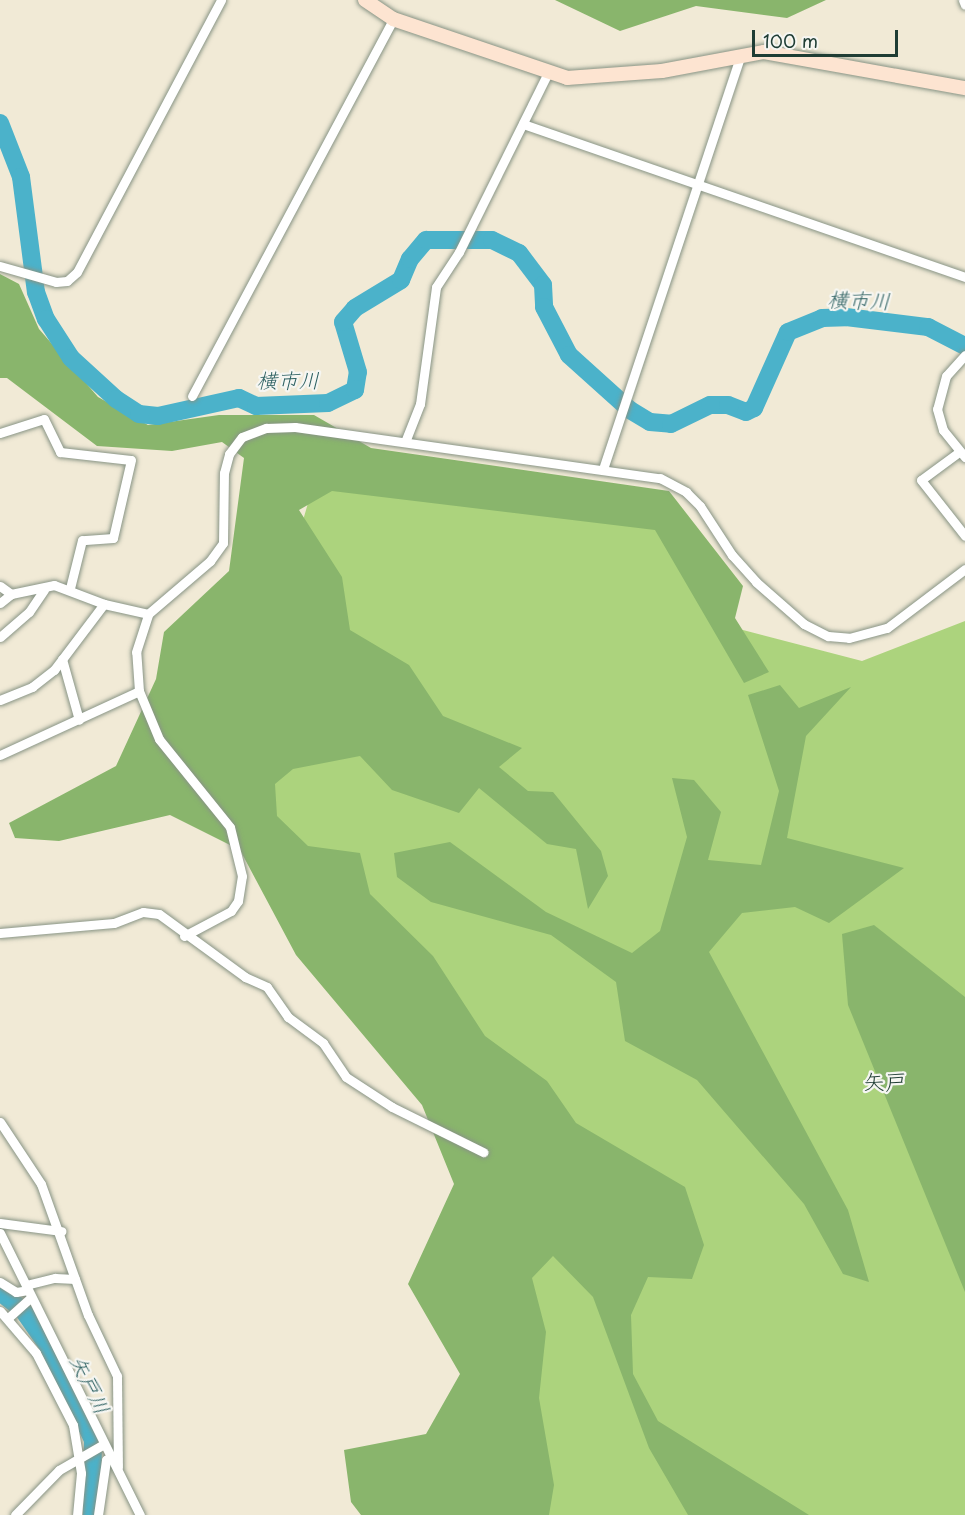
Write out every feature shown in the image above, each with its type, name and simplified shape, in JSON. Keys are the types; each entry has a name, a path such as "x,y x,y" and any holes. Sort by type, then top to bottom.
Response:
{"street":[{"path":"0,266 67,281 77,272 221,0"},
{"path":"365,0 393,19 567,78 616,76 764,52 965,88"},
{"path":"963,0 965,5"},
{"path":"192,396 393,19"},
{"path":"603,469 741,55"},
{"path":"405,442 424,383 436,287 459,252 548,73"},
{"path":"523,124 965,277"},
{"path":"963,358 945,376 937,409 942,429 962,455 921,480 965,536"},
{"path":"0,433 44,419 60,452 131,460 113,538 82,540 70,588"},
{"path":"184,936 231,911 238,902 242,876 237,846 219,809 159,739 139,692 136,652 148,614 210,561 223,543 224,473 229,454 242,437 266,428 295,427 660,478 686,492 700,506 743,570 804,624 828,636 849,638 887,628 965,568"},
{"path":"0,603 11,594 44,590 54,585 70,588 104,604 148,614"},
{"path":"0,586 11,594"},
{"path":"0,637 29,612 44,590"},
{"path":"0,700 32,687 62,659 104,604"},
{"path":"62,659 79,720"},
{"path":"0,755 139,692"},
{"path":"0,933 114,923 142,912 159,914 184,936 244,977 267,987 288,1017 323,1043 346,1077 392,1107 483,1152"},
{"path":"0,1122 41,1184 60,1231 75,1279 117,1376 118,1467"},
{"path":"0,1223 60,1231"},
{"path":"0,1233 140,1515"},
{"path":"0,1282 16,1292 28,1291 56,1278 75,1279"},
{"path":"8,1318 28,1291"},
{"path":"0,1311 8,1318 44,1366 73,1425 81,1473 77,1515"},
{"path":"15,1515 59,1470 104,1444"},
{"path":"98,1515 106,1460 111,1456"}],"green space":[{"path":"555,0 826,0 787,18 696,6 620,31"},
{"path":"0,274 19,284 39,329 98,397 148,425 219,415 314,415 371,448 669,491 743,586 735,618 769,672 744,683 655,530 332,491 299,510 342,577 350,630 409,665 443,716 522,748 499,767 528,791 553,792 601,851 608,876 588,909 576,849 547,844 479,788 459,813 392,790 360,756 293,769 275,784 277,816 308,846 360,853 370,894 433,956 485,1036 547,1081 576,1123 685,1187 704,1245 692,1279 648,1277 631,1315 633,1374 658,1421 809,1515 688,1515 649,1448 593,1297 553,1256 532,1278 546,1332 539,1398 554,1485 549,1515 361,1515 351,1502 344,1450 426,1434 460,1374 408,1284 454,1184 422,1105 296,955 240,850 170,815 59,841 15,838 9,823 116,766 156,679 164,632 229,571 244,458 222,442 172,451 97,446 7,378 0,378"},
{"path":"315,479 660,522 720,624 862,661 965,621 965,1515 538,1515 515,1244 232,765"},
{"path":"780,685 799,708 851,687 806,736 787,838 904,868 829,923 795,907 742,913 709,952 848,1210 869,1282 843,1274 804,1204 697,1080 625,1041 616,982 551,935 431,902 397,877 394,853 450,842 546,912 632,953 660,931 687,837 672,778 694,780 721,812 708,860 761,865 779,791 748,695"},
{"path":"874,925 965,997 965,1292 848,1005 842,934"}],"waterway":[{"name":"横市川","path":"0,123 21,177 36,292 46,319 71,358 116,399 139,414 158,416 239,398 256,406 328,403 355,390 358,372 343,322 355,308 401,280 410,259 426,240 492,240 519,253 543,285 544,307 569,355 630,410 650,422 671,424 710,405 728,405 746,412 754,408 788,332 822,318 846,317 928,327 965,346"},
{"name":"矢戸川","path":"0,1292 23,1310 48,1346 93,1440 92,1515"}],"district":[{"name":"矢戸","path":"885,1081"}]}
